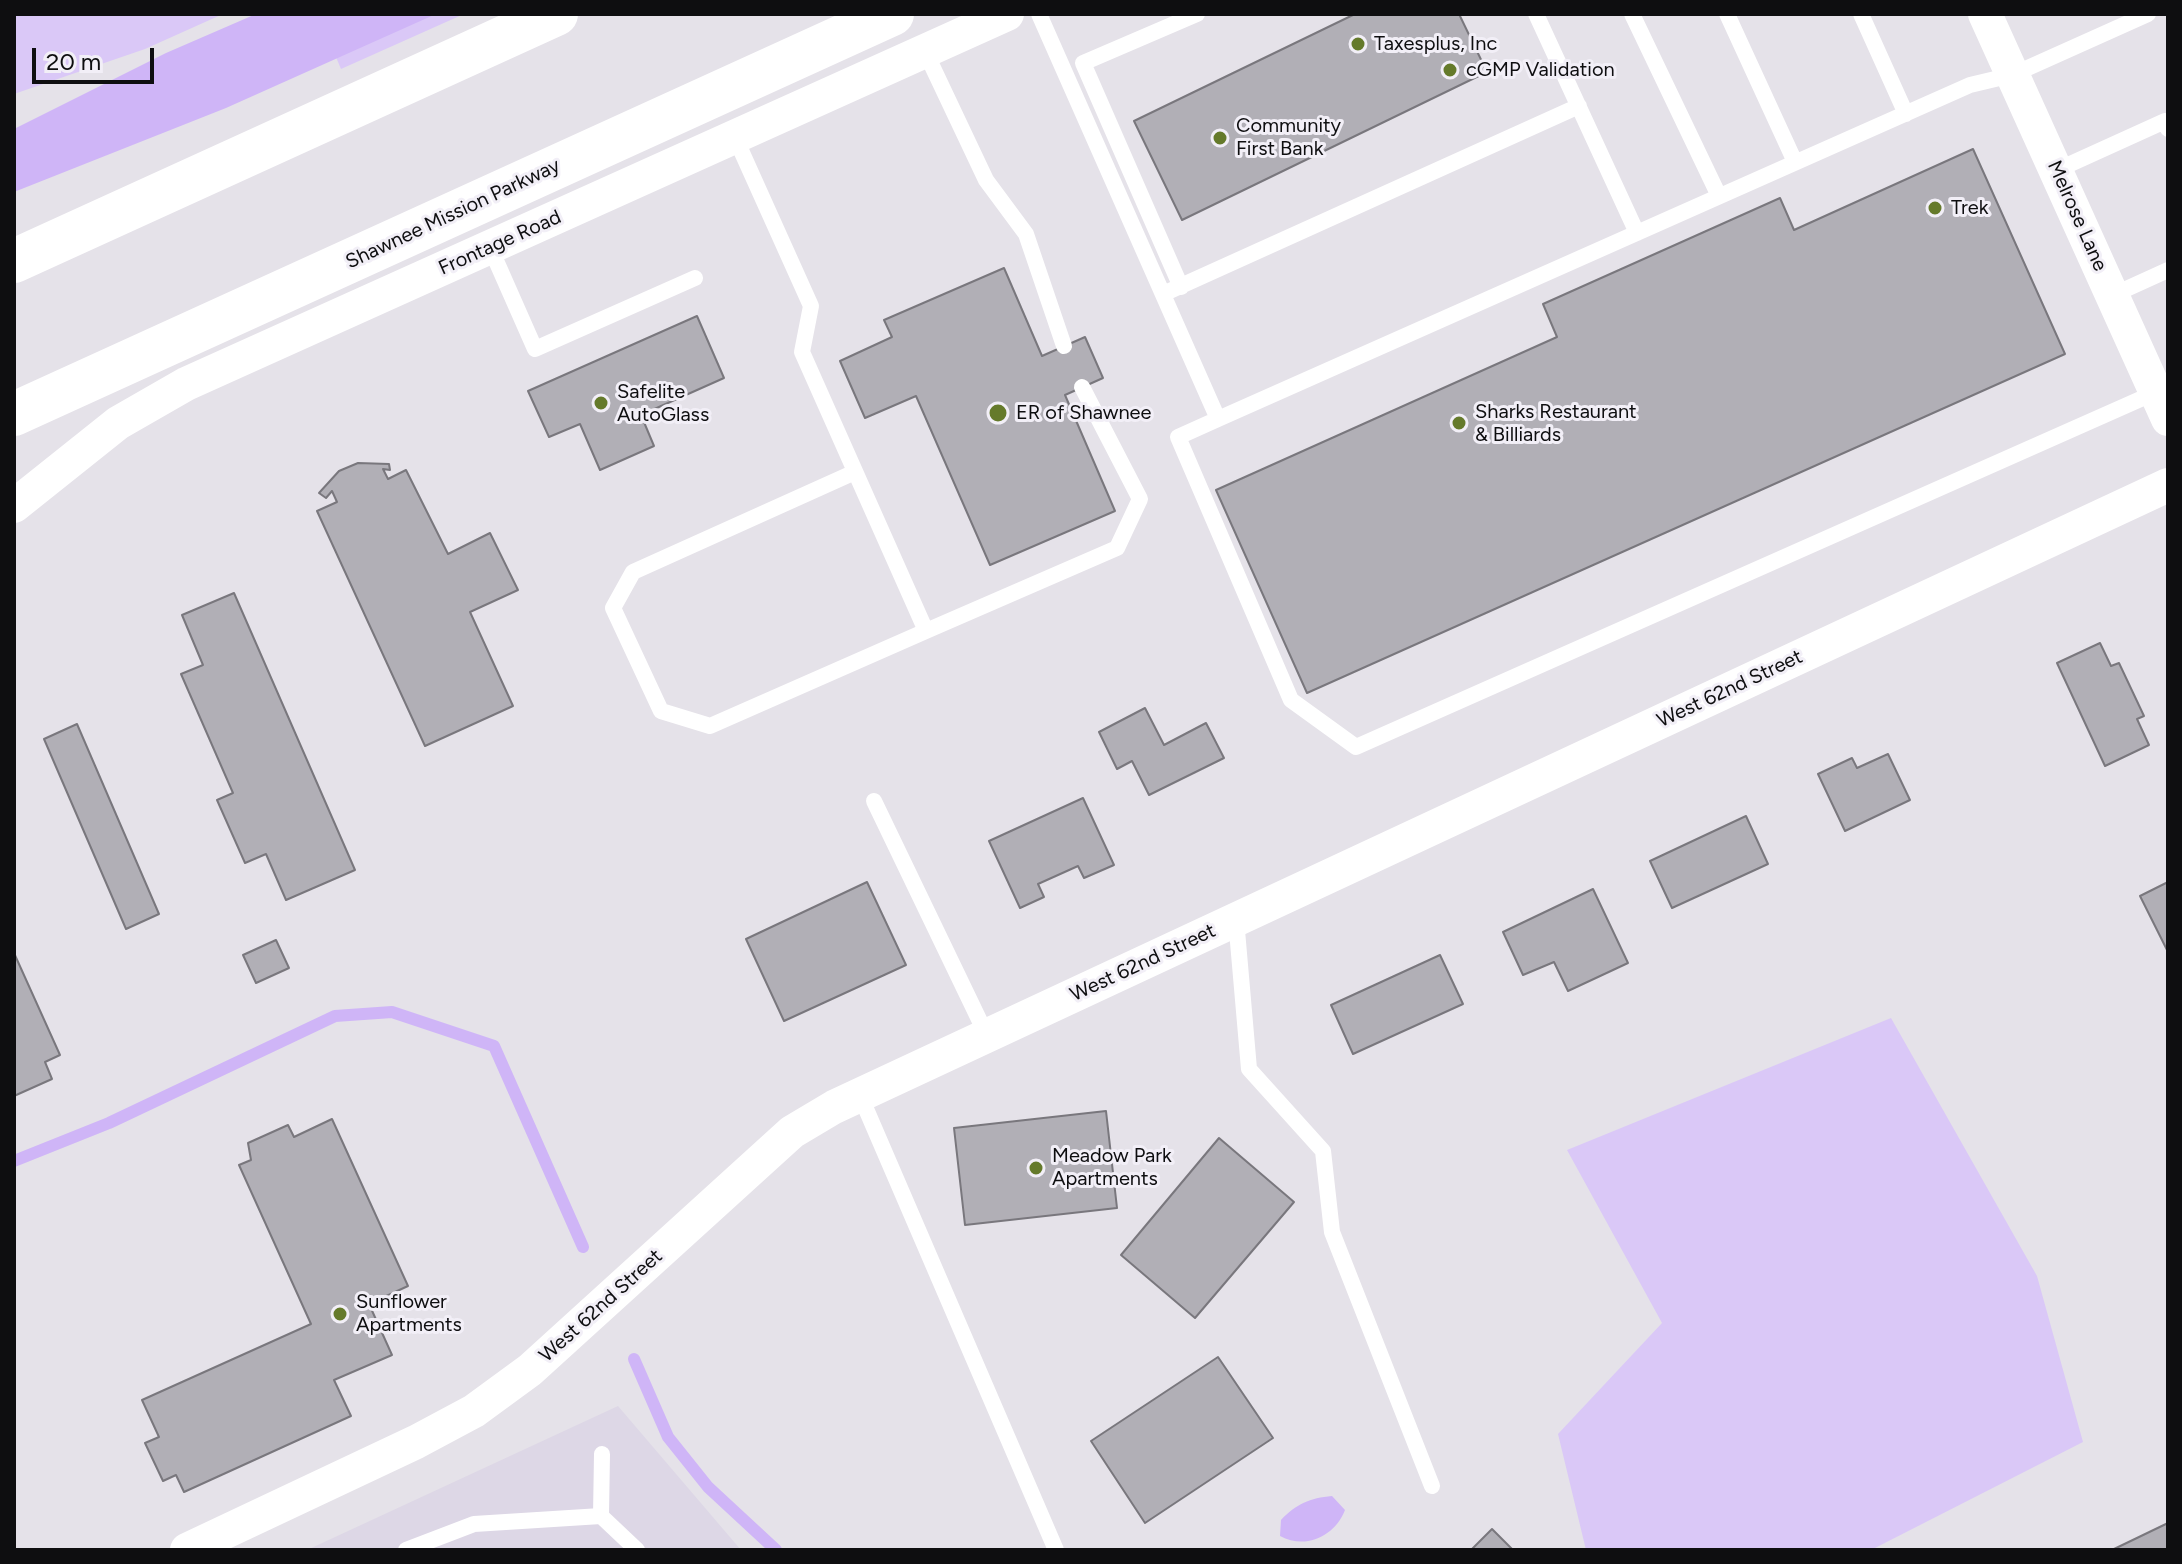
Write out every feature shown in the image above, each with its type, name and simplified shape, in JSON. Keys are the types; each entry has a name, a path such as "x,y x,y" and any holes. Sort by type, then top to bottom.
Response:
{"highway":[{"path":"14,261 556,14"},
{"name":"Shawnee Mission Parkway","path":"14,414 892,14"}],"street":[{"name":"Frontage Road","path":"14,506 118,423 186,384 1007,14"},
{"name":"Melrose Lane","path":"1985,14 2113,295 2164,399"},
{"name":"West 62nd Street","path":"187,1550 416,1442 474,1411 530,1370 792,1132 860,1095 2168,485"}],"lane":[{"path":"1039,14 1218,419"},
{"path":"1181,287 1083,63 1197,14"},
{"path":"1536,14 1637,233"},
{"path":"1632,14 1719,196"},
{"path":"1727,14 1795,162"},
{"path":"1861,14 1906,114"},
{"path":"2148,14 2012,75 1970,85 1178,437 1291,700 1356,747 2164,399"},
{"path":"925,51 986,180 1026,234 1064,346"},
{"path":"1163,294 1579,106"},
{"path":"2057,170 2165,121 2168,129"},
{"path":"735,137 811,306 802,352 926,631"},
{"path":"490,247 535,349 695,278"},
{"path":"2113,295 2168,270"},
{"path":"855,472 633,572 613,608 661,711 710,726 1117,548 1140,499 1082,387"},
{"path":"874,801 987,1036"},
{"path":"1236,919 1249,1069 1323,1151 1332,1232 1432,1486"},
{"path":"860,1095 1056,1550"},
{"path":"601,1516 602,1454"},
{"path":"406,1550 474,1524 601,1516 637,1550"}],"shaded area":[{"path":"14,14 223,14 145,49 14,94"},
{"path":"256,14 436,14 226,108 14,192 14,129 166,53"},
{"path":"318,14 464,14 341,69"},
{"path":"1891,1018 2037,1276 2083,1442 1871,1550 1586,1550 1558,1434 1662,1323 1567,1150"},
{"path":"618,1406 741,1550 307,1550"},
{"path":"1332,1496 1345,1510 1327,1533 1300,1542 1280,1536 1281,1520 1292,1510 1310,1500"}],"building":[{"path":"1355,14 1459,14 1487,72 1182,220 1134,121"},
{"path":"1973,149 2065,354 1307,693 1216,490 1557,337 1543,304 1780,198 1794,230"},
{"name":"ER of Shawnee","path":"1004,268 1042,356 1085,337 1103,378 1065,395 1115,511 990,565 916,396 865,418 840,361 892,337 884,320"},
{"name":"Safelite AutoGlass","path":"697,316 724,378 641,415 654,446 600,470 580,424 549,437 528,391"},
{"path":"358,463 389,464 390,470 383,469 388,479 406,470 448,554 490,533 518,590 470,612 513,706 425,746 317,511 337,502 332,491 326,498 319,493 339,471"},
{"path":"234,593 355,870 286,900 266,854 245,863 217,800 233,793 181,674 203,665 182,615"},
{"path":"2100,643 2111,666 2119,663 2144,716 2137,719 2149,745 2105,766 2057,663"},
{"path":"1145,708 1164,745 1206,723 1224,758 1149,795 1132,761 1117,769 1099,732"},
{"path":"77,724 159,914 126,929 44,739"},
{"path":"1888,754 1910,800 1845,831 1818,774 1852,758 1857,768"},
{"path":"1083,798 1114,865 1084,878 1078,866 1038,884 1044,897 1020,908 989,841"},
{"path":"1746,816 1768,864 1672,908 1650,861"},
{"path":"867,882 906,965 784,1021 746,939"},
{"path":"2168,882 2168,952 2140,896"},
{"path":"1593,889 1628,963 1568,991 1554,962 1523,975 1503,932"},
{"path":"276,940 289,968 256,983 243,955"},
{"path":"14,953 60,1055 45,1062 52,1079 14,1096"},
{"path":"1440,955 1463,1004 1353,1054 1331,1005"},
{"name":"Meadow Park Apartments","path":"1106,1111 1117,1208 965,1225 954,1128"},
{"name":"Sunflower Apartments","path":"332,1119 408,1286 369,1304 392,1355 334,1380 351,1416 184,1492 176,1475 163,1481 145,1443 159,1437 142,1400 311,1324 239,1165 251,1160 248,1143 288,1125 294,1137"},
{"name":"Meadow Park Apartments","path":"1219,1138 1294,1202 1195,1318 1121,1255"},
{"path":"1218,1357 1273,1438 1145,1523 1091,1441"},
{"path":"2168,1523 2168,1550 2112,1550"},
{"path":"1492,1529 1513,1550 1471,1550"}],"waterway":[{"path":"14,1161 109,1123 335,1016 392,1012 494,1046 583,1247"},
{"path":"634,1359 668,1437 708,1487 776,1550"}],"place":[{"name":"Taxesplus, Inc","path":"1358,44"},
{"name":"cGMP Validation","path":"1450,70"},
{"name":"Community First Bank","path":"1220,138"},
{"name":"Trek","path":"1935,208"},
{"name":"Safelite AutoGlass","path":"601,403"},
{"name":"ER of Shawnee","path":"998,413"},
{"name":"Sharks Restaurant & Billiards","path":"1459,423"},
{"name":"Meadow Park Apartments","path":"1036,1168"},
{"name":"Sunflower Apartments","path":"340,1314"}]}
